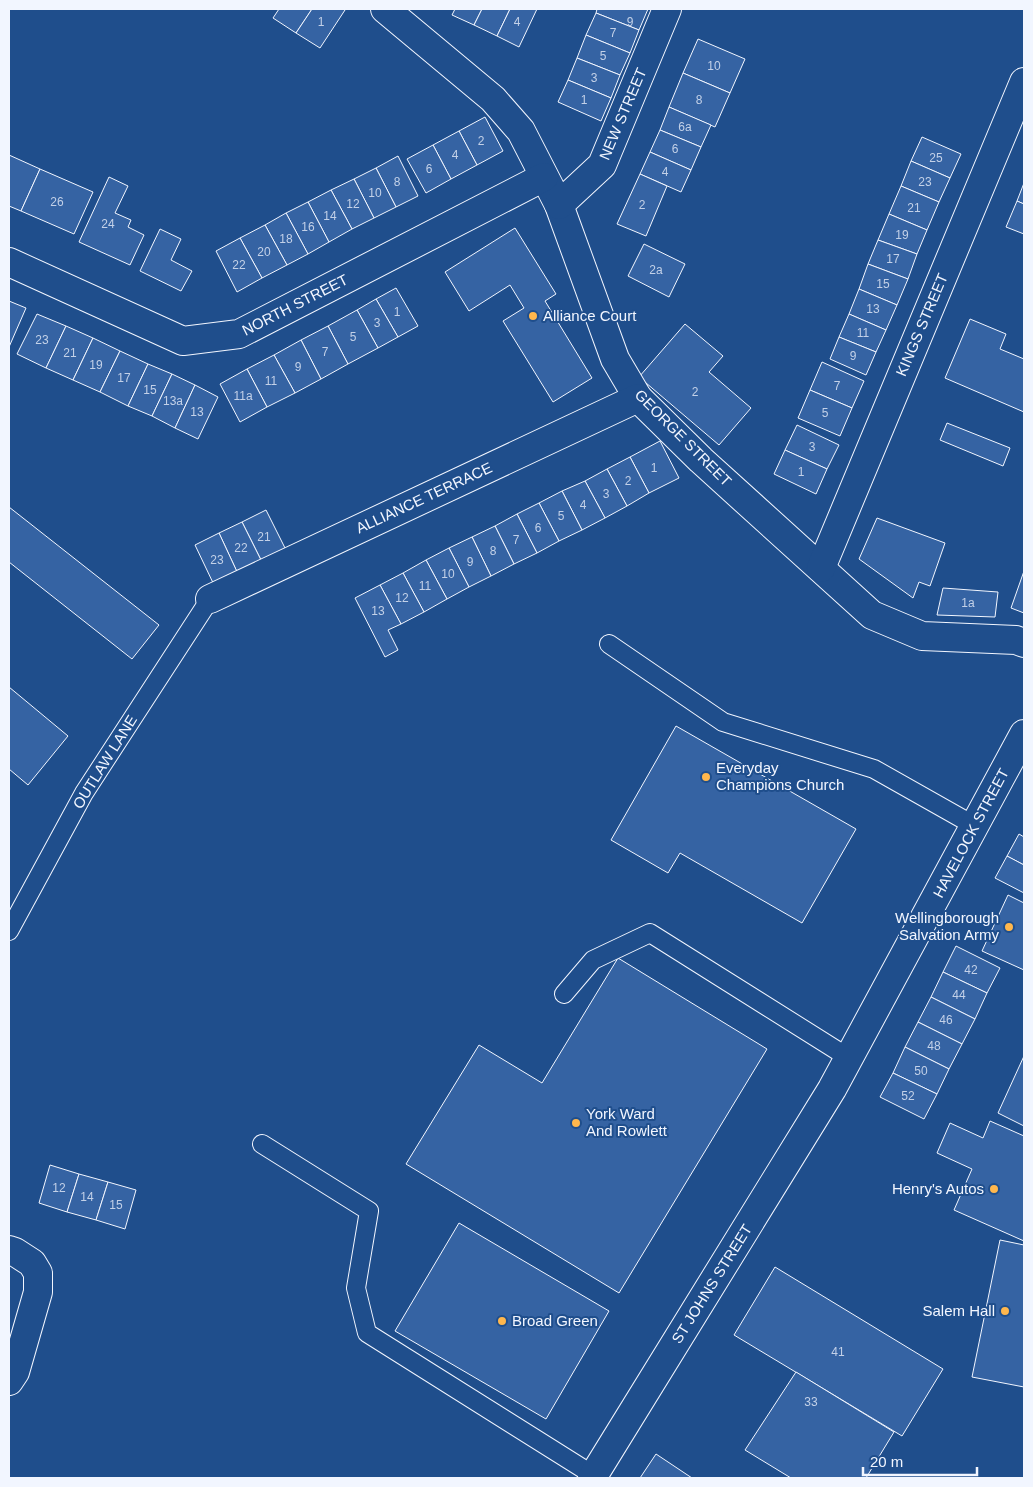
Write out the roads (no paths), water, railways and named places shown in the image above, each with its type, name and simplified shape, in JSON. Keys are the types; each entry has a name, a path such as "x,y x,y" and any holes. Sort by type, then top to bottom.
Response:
{"street":[{"name":"GEORGE STREET","path":"384,9 493,99 521,131 559,205 615,359 638,398 701,460 872,614 922,636 1016,640 1024,643"},
{"name":"NEW STREET","path":"559,205 602,165 667,9"},
{"name":"KINGS STREET","path":"821,568 1024,82"},
{"name":"NORTH STREET","path":"9,262 183,341 239,334 544,176"},
{"name":"ALLIANCE TERRACE","path":"210,599 638,398"},
{"name":"HAVELOCK STREET","path":"832,1089 1024,734"},
{"name":"ST JOHNS STREET","path":"592,1477 832,1089"},
{"path":"9,1250 32,1263 38,1274 38,1292 15,1372 9,1381"}],"lane":[{"name":"OUTLAW LANE","path":"9,931 84,793 210,599"},
{"path":"608,644 723,722 874,769 975,826"},
{"path":"564,994 594,960 650,933 848,1058"},
{"path":"262,1144 369,1211 356,1288 367,1333 592,1477"}],"place":[{"name":"Alliance Court","path":"533,316"},
{"name":"Everyday Champions Church","path":"706,777"},
{"name":"Wellingborough Salvation Army","path":"1009,927"},
{"name":"York Ward And Rowlett","path":"576,1123"},
{"name":"Henry's Autos","path":"994,1189"},
{"name":"Salem Hall","path":"1005,1311"},
{"name":"Broad Green","path":"502,1321"}]}
